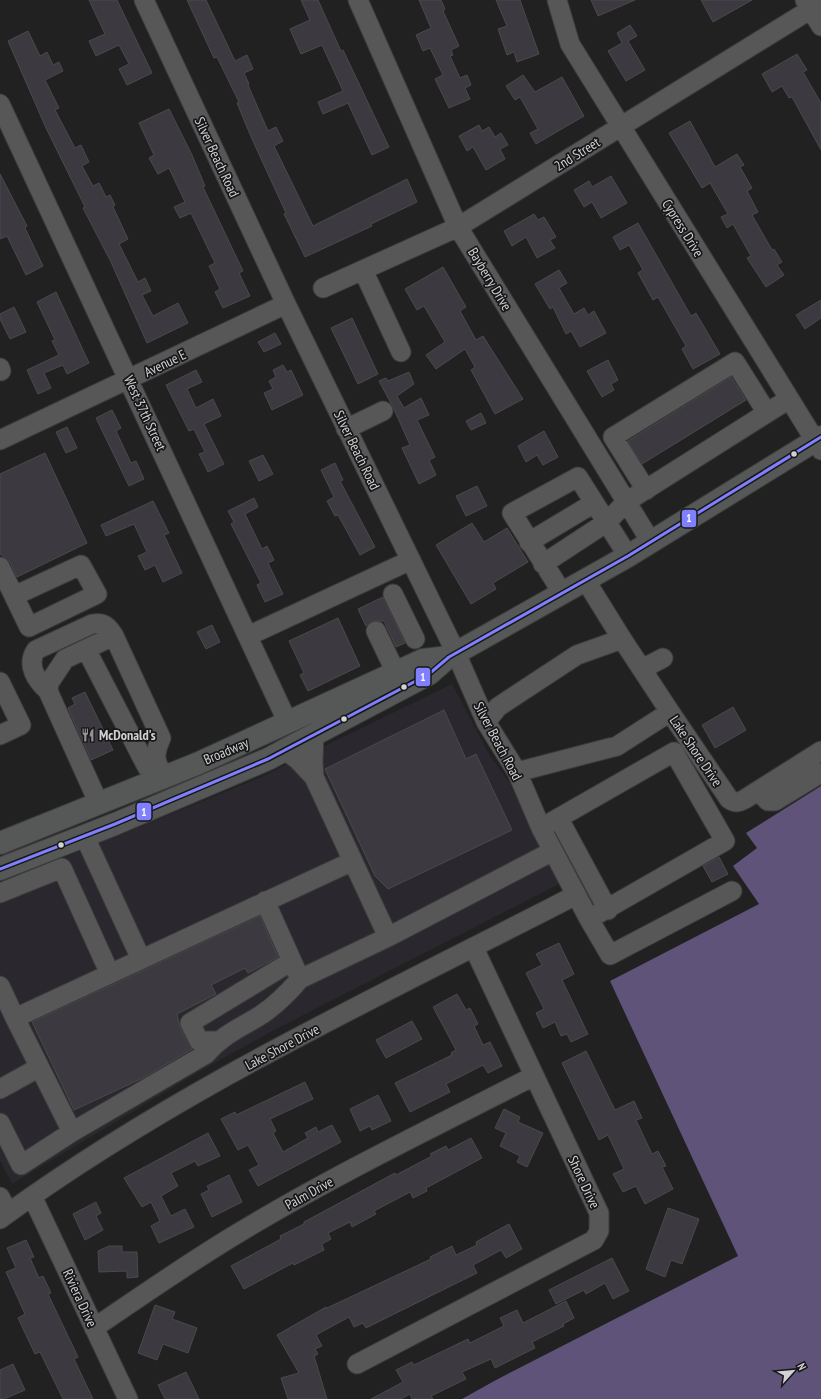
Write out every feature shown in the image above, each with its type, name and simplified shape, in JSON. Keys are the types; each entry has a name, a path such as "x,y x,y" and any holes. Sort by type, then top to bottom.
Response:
{"main road":[{"path":"453,655 586,581 819,442"},
{"name":"Broadway","path":"0,843 99,804 161,772 199,762 288,723 423,660 453,655"},
{"name":"Broadway","path":"0,869 214,782 284,750 429,674 453,655"},
{"path":"84,836 85,825 91,819 190,777 198,769 199,762"}],"street":[{"name":"Silver Beach Road","path":"144,0 286,304 432,604 453,655 486,722 517,772 541,828 610,956 732,891"},
{"name":"Bayberry Drive","path":"358,0 458,227 651,542"},
{"name":"Cypress Drive","path":"557,0 570,44 789,399 819,442"},
{"name":"2nd Street","path":"323,288 458,227 621,127 812,4"},
{"path":"812,4 821,26"},
{"name":"West 37th Street","path":"0,104 288,723"},
{"path":"363,270 401,352"},
{"name":"Avenue E","path":"0,440 129,380 286,304"},
{"path":"563,594 512,513 578,477 613,437 757,347"},
{"path":"735,362 767,413"},
{"path":"543,564 606,522 626,502 789,399"},
{"path":"346,429 383,411"},
{"path":"613,437 646,490"},
{"path":"578,477 628,556"},
{"path":"529,542 594,503"},
{"path":"248,636 411,560"},
{"path":"0,567 14,596"},
{"path":"586,581 670,712"},
{"path":"392,594 415,638"},
{"path":"405,618 432,604"},
{"path":"99,804 48,691 41,684 32,666 31,658 36,650 92,624 100,623 105,625 114,636 161,738 155,759 161,772"},
{"path":"376,631 396,673"},
{"path":"48,691 49,683 65,660 114,636"},
{"path":"486,722 498,707 577,655 622,638"},
{"path":"86,649 147,767 161,772"},
{"path":"642,669 663,658"},
{"path":"0,682 21,725 0,735"},
{"name":"Lake Shore Drive","path":"517,772 617,746 670,712 728,799 738,803 821,751"},
{"path":"314,734 314,777"},
{"path":"284,750 298,759 314,777 388,937"},
{"path":"541,828 674,752 725,841 608,910 589,919"},
{"path":"758,791 768,801 775,801 821,773"},
{"path":"559,819 608,910"},
{"path":"84,836 141,959"},
{"path":"0,1123 21,1165 72,1132 206,1054 217,1041 262,1014 281,1000 300,979 388,937 553,851"},
{"path":"14,1018 353,861"},
{"path":"0,894 62,868 110,974"},
{"name":"Lake Shore Drive","path":"3,1209 32,1196 107,1147 201,1090 256,1060 576,895"},
{"path":"265,901 300,979"},
{"name":"Shore Drive","path":"357,1364 594,1240 599,1231 599,1213 474,948"},
{"path":"217,1041 198,1041 190,1023 292,961"},
{"path":"0,986 38,1068 72,1132"},
{"path":"0,1089 38,1068"},
{"name":"Palm Drive","path":"94,1328 236,1234 304,1195 534,1076"},
{"name":"Riviera Drive","path":"32,1196 128,1399"}],"shaded area":[{"path":"452,684 490,756 509,782 559,884 274,1030 202,1070 12,1184 0,1160 0,884 259,778"},
{"path":"821,786 821,1399 462,1399 496,1380 738,1256 610,981 759,904 733,866 757,848 746,833"}],"building":[{"path":"89,0 117,0 152,73 127,85 119,69 129,64 119,45 96,56 89,41 105,34"},
{"path":"187,0 206,0 235,61 247,55 253,69 244,73 249,84 248,85 268,131 276,127 283,141 274,146 313,226 407,179 417,202 371,224 372,226 305,257 284,214 286,213 252,139 237,103 239,102 217,57 214,58"},
{"path":"301,0 318,0 341,51 343,50 389,147 372,155 348,103 323,114 318,102 343,91 322,45 301,54 290,29 310,20"},
{"path":"419,0 441,0 445,9 443,11 459,46 451,50 453,55 450,56 460,78 467,75 471,85 465,88 470,99 449,108 435,79 443,75 430,48 423,51 416,35 431,28"},
{"path":"496,0 520,0 539,54 517,62 514,52 507,55 498,29 507,26"},
{"path":"591,0 635,0 598,16"},
{"path":"701,0 752,0 713,22"},
{"path":"630,25 637,36 628,41 645,70 626,81 608,51 622,43 617,33"},
{"path":"28,31 40,56 47,52 53,65 59,62 63,71 45,80 59,108 55,110 75,148 81,145 89,162 82,166 93,186 99,183 106,197 110,195 115,205 113,207 128,239 119,244 138,282 145,278 151,291 142,295 153,316 178,303 188,323 147,343 111,262 83,208 85,207 46,128 8,41"},
{"path":"797,54 807,70 803,72 821,103 821,150 792,97 789,98 782,86 772,92 762,74"},
{"path":"523,75 535,92 562,77 584,116 536,144 530,133 538,129 520,97 515,100 506,86"},
{"path":"169,109 192,155 205,186 203,187 243,271 239,273 250,296 223,308 215,292 220,289 209,266 215,263 191,213 180,218 174,207 185,202 169,168 158,174 149,158 154,155 139,123"},
{"path":"690,121 715,167 737,154 744,165 740,167 752,188 747,191 758,212 752,215 772,250 774,249 782,262 777,265 784,275 766,287 747,258 751,256 733,224 727,228 721,217 728,214 710,183 702,188 669,133"},
{"path":"479,125 482,131 489,127 495,137 501,133 508,145 500,149 505,159 486,170 473,147 467,151 459,136"},
{"path":"0,174 27,226 25,228 43,266 26,275 7,236 0,239"},
{"path":"611,176 627,203 601,218 592,202 584,207 574,190 589,181 592,187"},
{"path":"534,214 538,220 544,217 556,237 550,240 555,248 537,258 526,237 512,246 504,231"},
{"path":"638,223 691,316 696,313 720,354 693,369 682,349 686,346 658,297 653,300 638,273 643,270 629,245 620,250 613,237"},
{"path":"443,267 466,307 460,311 476,340 483,336 523,399 495,414 471,370 475,367 465,349 436,369 426,355 445,342 424,306 417,310 405,289"},
{"path":"559,270 567,283 559,288 574,314 584,308 588,315 594,311 606,333 580,347 571,331 566,334 553,307 550,309 535,284"},
{"path":"56,292 89,363 67,374 63,365 44,373 51,388 38,394 27,370 59,355 52,341 55,340 37,302"},
{"path":"821,300 821,318 805,329 796,315"},
{"path":"14,307 26,332 10,339 0,319 0,314"},
{"path":"352,318 378,374 358,384 331,328"},
{"path":"275,333 281,344 264,352 258,342"},
{"path":"608,360 618,380 611,384 614,390 602,397 587,371"},
{"path":"283,365 287,372 291,370 303,395 272,410 264,393 273,389 269,381 276,377 273,370"},
{"path":"196,370 202,382 187,389 196,408 213,399 221,416 204,424 224,464 208,472 199,454 205,452 194,429 189,431 166,385"},
{"path":"409,372 414,384 397,396 404,408 421,398 429,415 417,420 435,457 429,460 436,475 419,484 402,448 410,445 393,407 379,381 386,378 388,381"},
{"path":"731,377 746,400 642,464 628,441"},
{"path":"112,410 121,428 116,431 131,463 136,461 144,479 129,486 96,418"},
{"path":"481,413 486,423 471,430 466,421"},
{"path":"67,427 77,448 66,453 56,432"},
{"path":"544,431 558,457 543,465 537,455 526,462 518,446"},
{"path":"45,453 87,543 17,577 10,562 0,554 0,474"},
{"path":"263,455 273,474 259,481 249,461"},
{"path":"335,463 343,480 340,481 375,547 360,555 338,515 335,516 327,501 334,497 321,470"},
{"path":"477,486 487,506 466,516 456,496"},
{"path":"254,498 258,507 245,514 262,549 267,546 274,560 268,563 283,594 265,602 257,585 261,583 231,524 234,522 228,511"},
{"path":"153,501 169,533 164,535 182,573 163,582 155,565 145,570 138,556 147,552 134,524 106,536 101,525"},
{"path":"472,523 484,542 507,528 528,562 493,583 496,589 471,604 436,545"},
{"path":"383,597 405,643 396,647 384,621 372,621 366,626 358,609"},
{"path":"338,618 360,666 308,691 300,675 304,673 289,641"},
{"path":"212,625 220,642 206,649 197,632"},
{"name":"McDonald's","path":"85,692 113,750 91,760 68,708 75,704 72,698"},
{"path":"733,707 746,730 715,748 702,725"},
{"path":"444,710 466,759 476,754 512,830 388,889 375,876 325,769"},
{"path":"719,857 728,874 712,882 703,866"},
{"path":"260,916 278,957 248,973 245,968 211,985 216,994 177,1014 180,1028 192,1049 145,1077 74,1110 32,1022"},
{"path":"559,943 574,974 562,980 588,1034 571,1042 567,1034 561,1036 555,1022 543,1028 536,1013 544,1009 526,973 542,965 536,954"},
{"path":"457,994 466,1010 470,1008 478,1024 474,1026 483,1045 490,1042 502,1066 488,1073 483,1065 446,1084 450,1092 410,1112 395,1083 452,1055 451,1053 456,1050 433,1007"},
{"path":"412,1021 422,1039 386,1058 376,1040"},
{"path":"586,1051 615,1110 634,1101 642,1118 636,1120 652,1154 658,1151 666,1166 662,1167 673,1189 645,1204 636,1186 623,1192 613,1174 624,1169 608,1135 599,1140 562,1063"},
{"path":"305,1082 313,1099 270,1119 276,1131 273,1133 283,1152 308,1138 305,1133 316,1127 318,1132 332,1125 341,1142 258,1186 249,1170 259,1165 248,1145 238,1150 221,1119 235,1112 236,1115"},
{"path":"378,1095 391,1121 372,1130 370,1126 360,1131 350,1109"},
{"path":"504,1109 520,1117 518,1122 543,1133 527,1167 517,1162 520,1156 500,1146 506,1133 495,1128"},
{"path":"208,1133 220,1156 198,1166 195,1161 171,1173 178,1186 161,1196 171,1216 185,1209 194,1227 159,1243 151,1226 160,1221 151,1202 142,1207 124,1178"},
{"path":"471,1138 482,1158 426,1188 427,1191 413,1198 410,1192 374,1211 376,1214 352,1227 350,1222 328,1233 331,1239 322,1244 324,1250 294,1265 293,1263 244,1289 231,1266 281,1239 280,1236 304,1224 304,1222 395,1173 396,1175 432,1156 430,1154 446,1146 448,1150"},
{"path":"229,1175 242,1202 212,1217 201,1194 209,1190 207,1186"},
{"path":"96,1202 101,1213 96,1216 103,1230 85,1240 73,1214"},
{"path":"668,1208 699,1219 682,1264 671,1260 665,1277 646,1269"},
{"path":"509,1224 522,1249 506,1258 501,1250 473,1265 477,1273 366,1328 363,1323 354,1327 349,1317 316,1335 322,1346 315,1349 318,1354 314,1356 327,1399 288,1399 281,1378 299,1373 277,1335 326,1307 327,1308 431,1259 430,1257 452,1246 456,1255 477,1245 476,1242"},
{"path":"26,1240 34,1257 30,1258 39,1278 43,1276 51,1293 48,1294 78,1357 74,1359 93,1399 63,1399 40,1352 35,1354 18,1318 25,1314 6,1272 16,1268 7,1248"},
{"path":"109,1246 122,1246 122,1252 137,1252 138,1277 127,1278 127,1271 99,1272 98,1251"},
{"path":"612,1258 629,1291 613,1299 605,1283 586,1294 584,1290 556,1304 549,1290"},
{"path":"566,1301 574,1318 563,1324 564,1326 532,1342 535,1348 495,1368 491,1359 462,1372 466,1379 431,1396 433,1399 412,1399 410,1394 401,1399 371,1399 403,1382 396,1370 412,1362 414,1365 468,1339 470,1343 504,1326 500,1318 517,1310 523,1323"},
{"path":"155,1305 175,1312 172,1319 197,1328 188,1353 163,1344 157,1360 138,1353"},
{"path":"13,1364 25,1390 4,1399 0,1399 0,1370"},
{"path":"186,1372 199,1399 165,1399 158,1385"}],"transit line":[{"name":"1","path":"0,869 115,824 268,759 429,674 449,657 628,556 821,437"}],"place":[{"name":"McDonald's","path":"88,735"}]}
